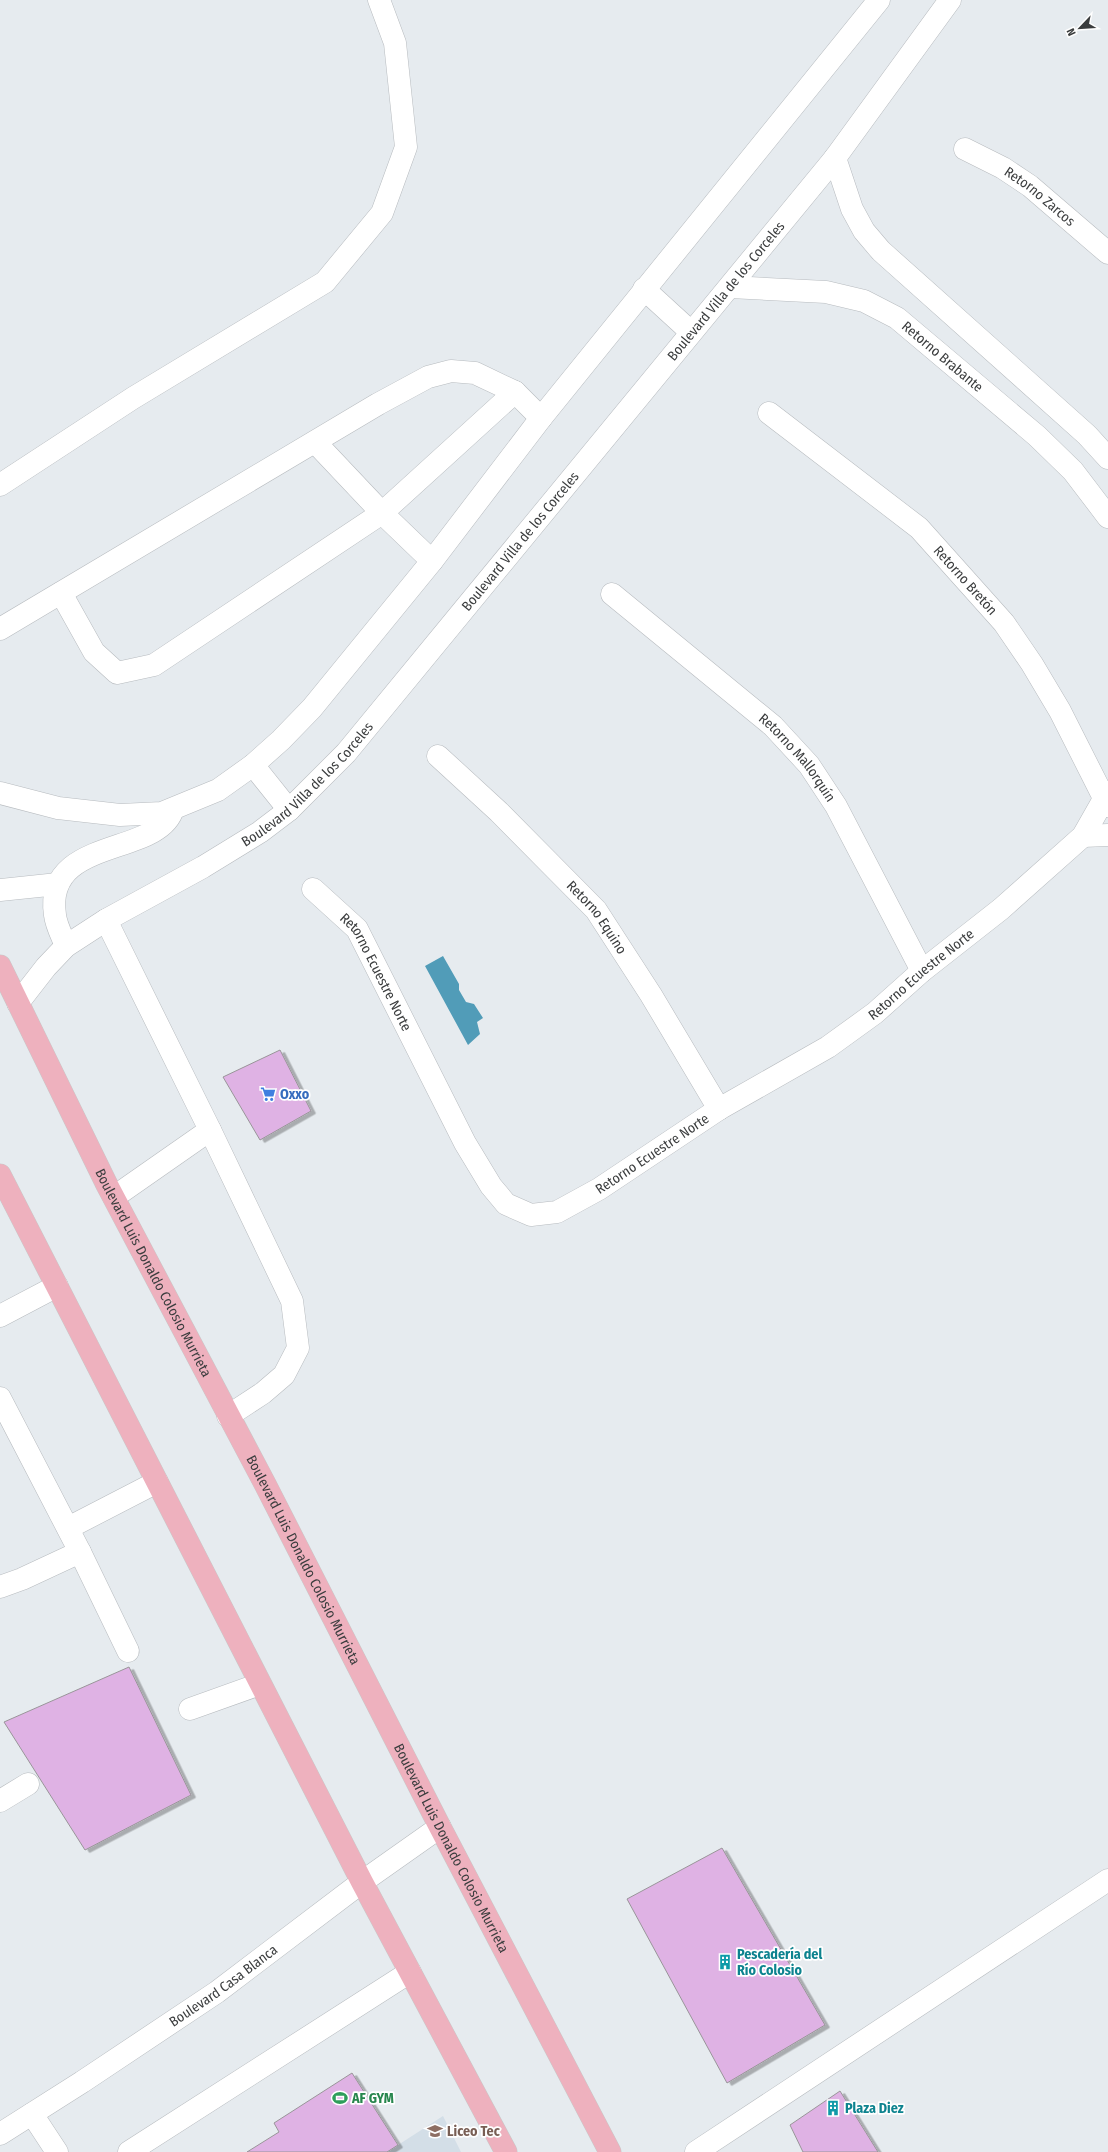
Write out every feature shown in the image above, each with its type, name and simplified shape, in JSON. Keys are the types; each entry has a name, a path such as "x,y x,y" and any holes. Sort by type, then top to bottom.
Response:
{"main road":[{"name":"Boulevard Luis Donaldo Colosio Murrieta","path":"0,966 114,1197 610,2152"},
{"path":"0,1175 362,1882 506,2152"}],"street":[{"path":"0,485 133,398 325,282 382,213 406,147 395,43 379,0"},
{"path":"0,794 58,808 120,815 162,814 218,790 253,765 282,740 312,708 432,561 541,418 878,0"},
{"name":"Boulevard Villa de los Corceles","path":"18,1003 46,967 66,946 106,920 203,867 260,832 289,810 346,752 835,158 950,0"},
{"name":"Retorno Zarcos","path":"965,149 1003,168 1030,186 1108,253"},
{"path":"835,158 852,209 864,232 881,251 1087,435 1108,458"},
{"name":"Retorno Brabante","path":"730,287 826,292 864,301 897,318 1037,436 1073,472 1108,517"},
{"path":"644,289 691,332"},
{"path":"0,630 315,442 428,377 451,371 476,373 515,392 541,418"},
{"path":"61,593 94,652 117,673 154,665 382,513 515,392"},
{"name":"Retorno Bretón","path":"769,413 919,528 1004,623 1032,664 1060,711 1107,798"},
{"path":"315,442 382,513 432,561"},
{"name":"Retorno Mallorquín","path":"612,594 773,726 809,765 836,806 922,972"},
{"name":"Retorno Equino","path":"438,756 499,812 596,910 651,994 718,1110"},
{"path":"253,765 289,810"},
{"name":"Retorno Ecuestre Norte","path":"313,889 356,929 465,1143 491,1186 506,1204 531,1215 557,1212 599,1189 718,1110 828,1047 875,1013 922,972 1002,909 1083,836 1107,798"},
{"path":"66,946 54,915 58,884 67,872 95,852 132,841 166,824 173,809"},
{"path":"1083,836 1108,835"},
{"path":"0,890 58,884"},
{"path":"106,920 210,1130 292,1301 298,1348 284,1375 263,1393 228,1416"},
{"path":"114,1197 210,1130"},
{"path":"0,1316 57,1286"},
{"path":"0,1398 68,1528 128,1651"},
{"path":"68,1528 157,1482"},
{"path":"0,1587 22,1580 80,1552"},
{"path":"190,1708 260,1684"},
{"path":"0,1801 28,1784"},
{"name":"Boulevard Casa Blanca","path":"0,2134 217,1992 362,1882 440,1827"},
{"path":"696,2152 1108,1880"},
{"path":"129,2152 410,1972"},
{"path":"32,2114 57,2152"}],"shaded area":[{"name":"Liceo Tec","path":"443,2116 461,2152 387,2152 398,2145"}],"water":[{"path":"443,956 459,984 459,990 466,1002 474,1004 483,1018 477,1022 480,1034 468,1045 425,966"}],"building":[{"name":"Oxxo","path":"280,1050 311,1111 260,1140 223,1077"},
{"path":"129,1667 191,1795 85,1850 4,1722"},
{"name":"Pescadería del Río Colosio","path":"722,1848 825,2025 727,2083 627,1899"},
{"name":"AF GYM","path":"352,2073 398,2145 387,2152 247,2152 279,2132 274,2123"},
{"name":"Plaza Diez","path":"840,2091 878,2152 803,2152 790,2125"}],"place":[{"name":"Oxxo","path":"268,1094"},
{"name":"Pescadería del Río Colosio","path":"725,1962"},
{"name":"AF GYM","path":"340,2098"},
{"name":"Plaza Diez","path":"833,2108"},
{"name":"Liceo Tec","path":"435,2131"}]}
